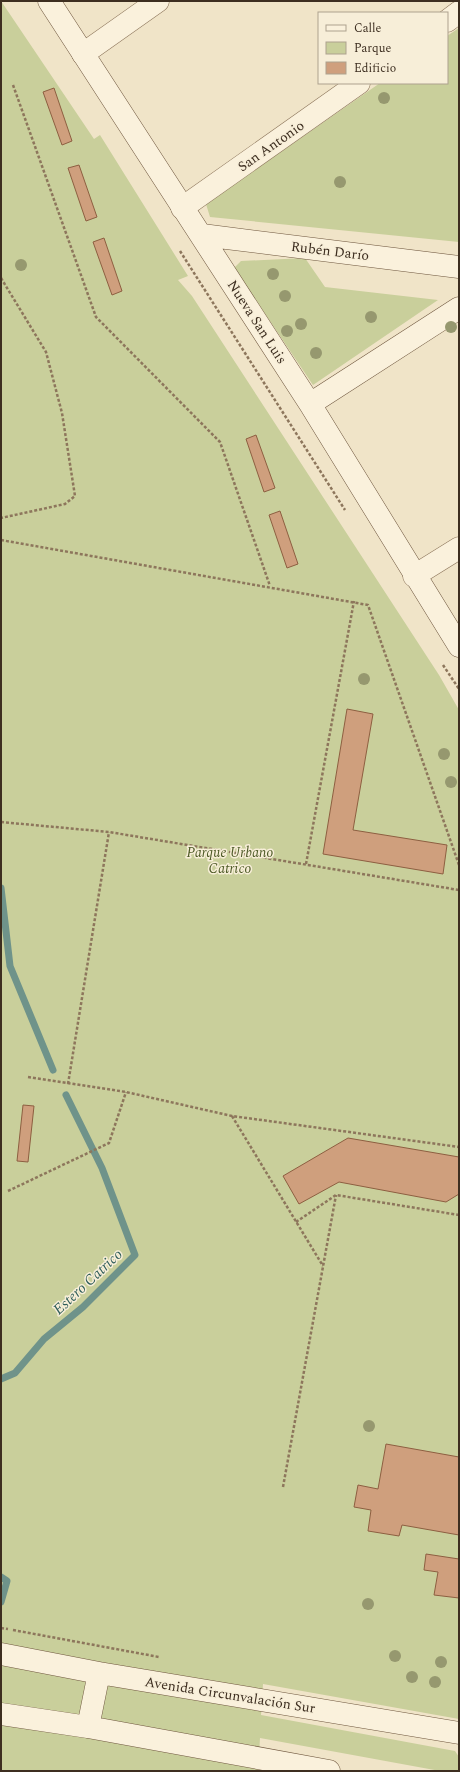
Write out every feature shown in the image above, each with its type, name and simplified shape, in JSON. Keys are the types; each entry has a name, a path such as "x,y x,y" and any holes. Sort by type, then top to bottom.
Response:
{"street":[{"name":"Nueva San Luis","path":"50,1 182,208 202,236 310,404 414,576 459,646"},
{"path":"83,54 158,1"},
{"path":"448,20 459,12"},
{"name":"San Antonio","path":"182,208 358,84"},
{"name":"Rubén Darío","path":"202,236 459,267"},
{"path":"310,404 459,308"},
{"path":"414,576 459,548"},
{"name":"Avenida Circunvalación Sur","path":"1,1654 99,1673 459,1733"},
{"path":"88,1727 99,1673"},
{"path":"1,1714 88,1727 329,1771"}],"path":[{"path":"13,85 96,317 220,442 270,587"},
{"path":"178,247 348,515"},
{"path":"1,278 46,352 62,414 75,496 65,504 1,518"},
{"path":"1,540 354,601 368,605 459,865"},
{"path":"306,864 354,601"},
{"path":"442,663 459,690"},
{"path":"1,822 109,832 459,890"},
{"path":"68,1084 109,832"},
{"path":"28,1077 126,1092 232,1116 459,1148"},
{"path":"8,1191 109,1143 126,1092"},
{"path":"232,1116 323,1266"},
{"path":"296,1222 336,1195 459,1215"},
{"path":"283,1487 336,1195"}],"green space":[{"name":"Parque Urbano Catrico","path":"1,1 94,139 100,135 188,276 178,280 192,296 439,675 459,710 459,1719 263,1684 261,1715 455,1751 459,1757 459,1770 457,1771 440,1771 260,1738 258,1771 1,1771"},
{"path":"459,28 459,242 210,217 206,204 379,84 448,84 448,35"},
{"path":"305,258 325,287 438,300 313,385 234,268 241,261"}],"building":[{"path":"54,88 72,141 62,145 43,92"},
{"path":"79,165 97,217 86,221 68,168"},
{"path":"104,238 122,291 112,295 93,242"},
{"path":"256,435 275,488 264,492 246,439"},
{"path":"280,511 298,564 287,568 269,515"},
{"path":"347,709 373,714 353,830 447,845 443,874 323,854"},
{"path":"23,1105 34,1106 28,1162 17,1161"},
{"path":"348,1138 459,1157 459,1194 446,1202 339,1182 299,1204 283,1176"},
{"path":"386,1444 459,1457 459,1535 402,1525 399,1536 368,1531 371,1510 354,1507 358,1485 378,1489"},
{"path":"426,1554 459,1559 459,1598 434,1595 438,1572 424,1570"}],"waterway":[{"name":"Estero Catrico","path":"1,888 10,966 53,1070"},
{"name":"Estero Catrico","path":"1,1379 15,1373 44,1339 83,1307 135,1255 102,1168 66,1095"},
{"path":"1,1577 7,1581 1,1602"}]}
